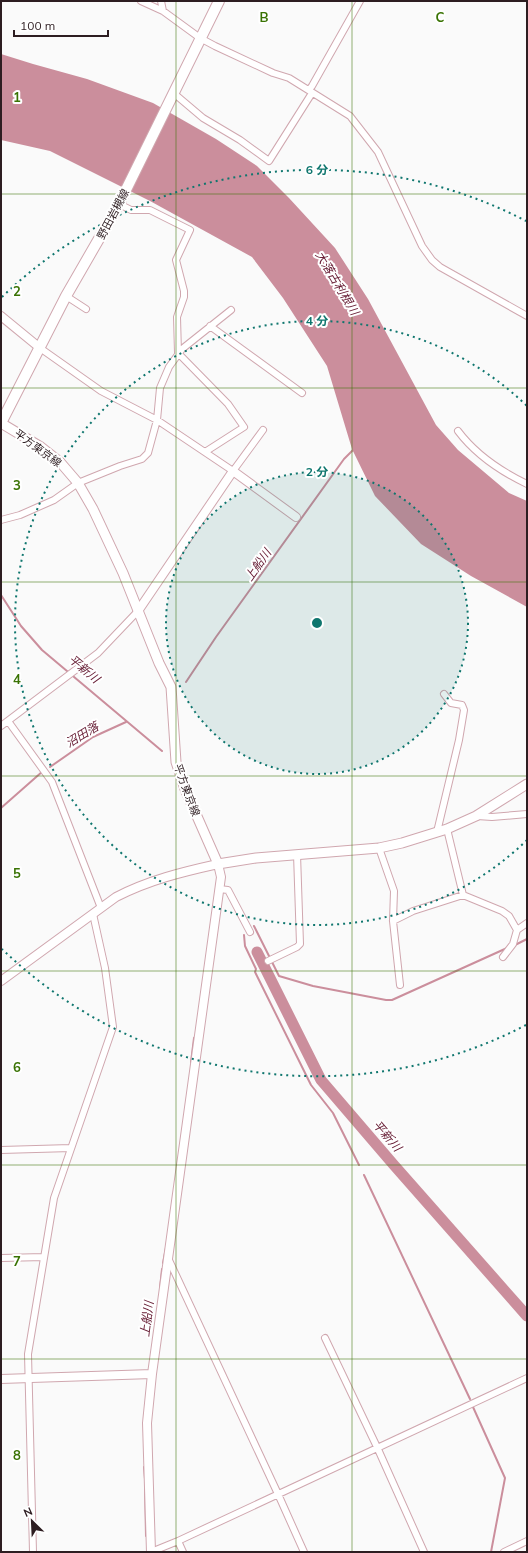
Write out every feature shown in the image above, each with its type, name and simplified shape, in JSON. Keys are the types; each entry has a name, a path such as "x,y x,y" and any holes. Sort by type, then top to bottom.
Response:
{"main road":[{"name":"野田岩槻線","path":"1,423 66,296 119,204 219,1"},
{"name":"平方東京線","path":"1,423 41,448 60,462 78,483 93,509 123,573 172,691 176,762 185,789 218,864"},
{"path":"218,864 256,858 379,848 402,843 442,831 476,816 527,784"}],"street":[{"path":"141,1 163,11 200,38 273,73 289,78 350,116 378,152 422,246 432,260 440,267 526,313"},
{"path":"162,1 163,11"},
{"path":"173,94 203,118 240,140 269,162 360,1"},
{"path":"119,204 130,210 150,210 190,230 176,260 184,291 184,297 177,317 178,353 228,404 244,427 205,452"},
{"path":"66,296 86,310"},
{"path":"1,520 20,515 54,500 78,483 142,459 148,453 157,420 160,388 168,368 182,349 231,310"},
{"path":"1,316 40,348 101,391 157,420 233,471 296,517"},
{"path":"210,326 302,393"},
{"path":"1,726 98,653 138,610 233,471 263,430"},
{"path":"458,431 467,443 480,455 501,470 527,484"},
{"path":"444,694 451,703 462,706 464,710 442,831 463,895"},
{"path":"8,721 52,782 101,908"},
{"path":"476,816 492,817 527,814"},
{"path":"379,848 394,891 393,921 400,984"},
{"path":"268,961 297,948 300,944 297,854"},
{"path":"1,982 116,897 136,887 168,876 218,864 221,877 181,1175 149,1374 147,1423 151,1552 178,1541 527,1378"},
{"path":"219,889 228,890 250,932"},
{"path":"393,921 413,911 463,895 502,911 509,916 517,930"},
{"path":"33,1552 27,1378 28,1354 54,1198 112,1027 105,968 92,914"},
{"path":"503,957 513,944 517,930 527,923"},
{"path":"1,1150 71,1148"},
{"path":"1,1258 44,1257"},
{"path":"168,1258 304,1552"},
{"path":"325,1338 377,1447 424,1552"},
{"path":"1,1379 149,1374"},
{"path":"178,1541 183,1552"},
{"path":"504,1552 527,1541"}],"water":[{"name":"大落古利根川","path":"1,54 87,79 153,103 216,139 257,166 289,198 335,248 368,299 436,425 458,450 509,493 527,501 527,607 471,576 421,544 375,496 352,449 327,366 283,298 252,257 150,201 50,151 1,140"}],"waterway":[{"name":"上船川","path":"186,682 216,637 344,459 353,450"},
{"name":"平新川","path":"1,595 21,626 42,650 162,751"},
{"name":"沼田落","path":"50,767 93,737 126,722"},
{"name":"沼田落","path":"1,808 43,771"},
{"path":"254,926 279,976 313,986 386,1000 392,1000 507,948"},
{"path":"244,935 245,946 256,969 255,972 311,1085 333,1113 359,1165"},
{"path":"515,945 527,939"},
{"name":"平新川","path":"257,952 321,1080 527,1316"},
{"name":"上船川","path":"191,1062 195,1037"},
{"path":"364,1175 470,1399"},
{"name":"上船川","path":"163,1263 166,1248"},
{"name":"上船川","path":"160,1288 162,1269"},
{"path":"473,1407 505,1478 491,1552"},
{"name":"上船川","path":"144,1467 145,1479"},
{"name":"上船川","path":"145,1485 146,1536"}]}
